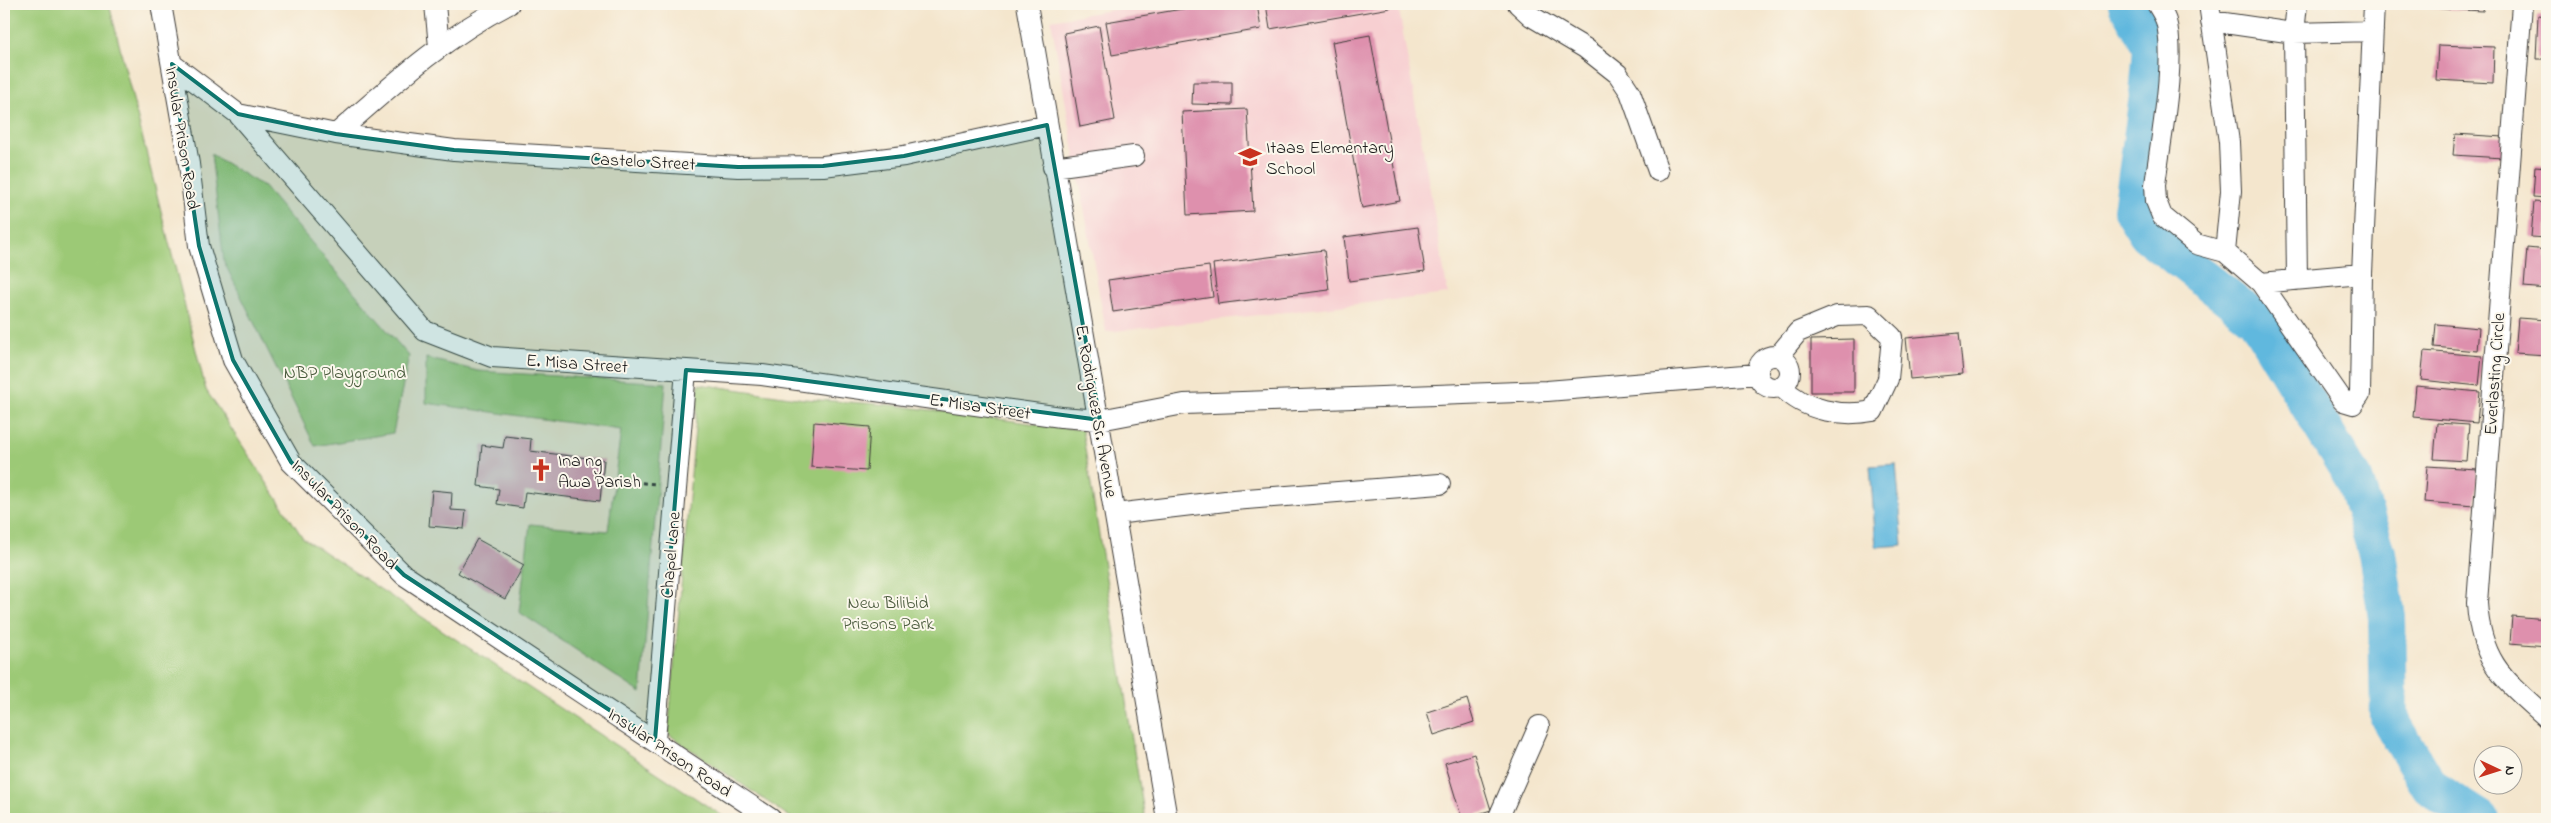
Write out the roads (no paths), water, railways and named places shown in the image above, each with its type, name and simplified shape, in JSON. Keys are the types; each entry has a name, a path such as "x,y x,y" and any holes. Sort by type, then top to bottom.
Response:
{"street":[{"name":"Insular Prison Road","path":"161,4 172,64 199,246 233,360 292,462 404,575 655,740 770,819"},
{"path":"435,4 439,47"},
{"path":"336,134 419,60 491,13 509,4"},
{"name":"E. Rodriguez Sr. Avenue","path":"1027,4 1053,167 1100,420 1167,819"},
{"path":"1518,4 1531,16 1585,48 1618,74 1630,92 1658,171"},
{"path":"2157,4 2166,21 2169,49 2156,201 2162,216 2196,244 2224,252 2261,283 2343,401 2353,404 2360,394 2362,274 2374,4"},
{"path":"2297,4 2294,33 2297,280"},
{"name":"Everlasting Circle","path":"2522,4 2477,603 2480,633 2494,665 2507,681 2547,718"},
{"path":"2224,252 2230,192 2229,142 2210,12 2294,33 2373,31"},
{"name":"E. Misa Street","path":"172,64 238,114 425,331 492,357 762,375 1061,417 1100,420 1184,404 1547,391 1758,374"},
{"name":"Castelo Street","path":"238,114 336,134 454,150 738,167 823,166 904,156 1047,125"},
{"path":"1053,167 1134,156"},
{"path":"2261,283 2362,274"},
{"path":"1779,355 1798,332 1837,316 1869,315 1892,337 1888,379 1873,412 1854,414 1815,408 1791,397 1782,387"},
{"path":"1779,355 1790,364 1791,378 1782,387 1766,387 1758,374 1760,363 1768,356 1779,355"},
{"name":"Chapel Lane","path":"655,740 686,370"},
{"path":"1115,514 1234,500 1440,484"},
{"path":"1498,819 1539,726"}],"water":[{"path":"1896,464 1903,545 1876,547 1870,466"}],"waterway":[{"path":"2127,4 2152,47 2148,96 2132,210 2147,234 2256,319 2354,479 2377,553 2387,617 2389,718 2430,787 2480,819"}],"place":[{"name":"Itaas Elementary School","path":"1250,157"},
{"name":"Ina ng Awa Parish","path":"541,470"}],"park label":[{"name":"NBP Playground","path":"345,372"},
{"name":"New Bilibid Prisons Park","path":"888,612"}]}
